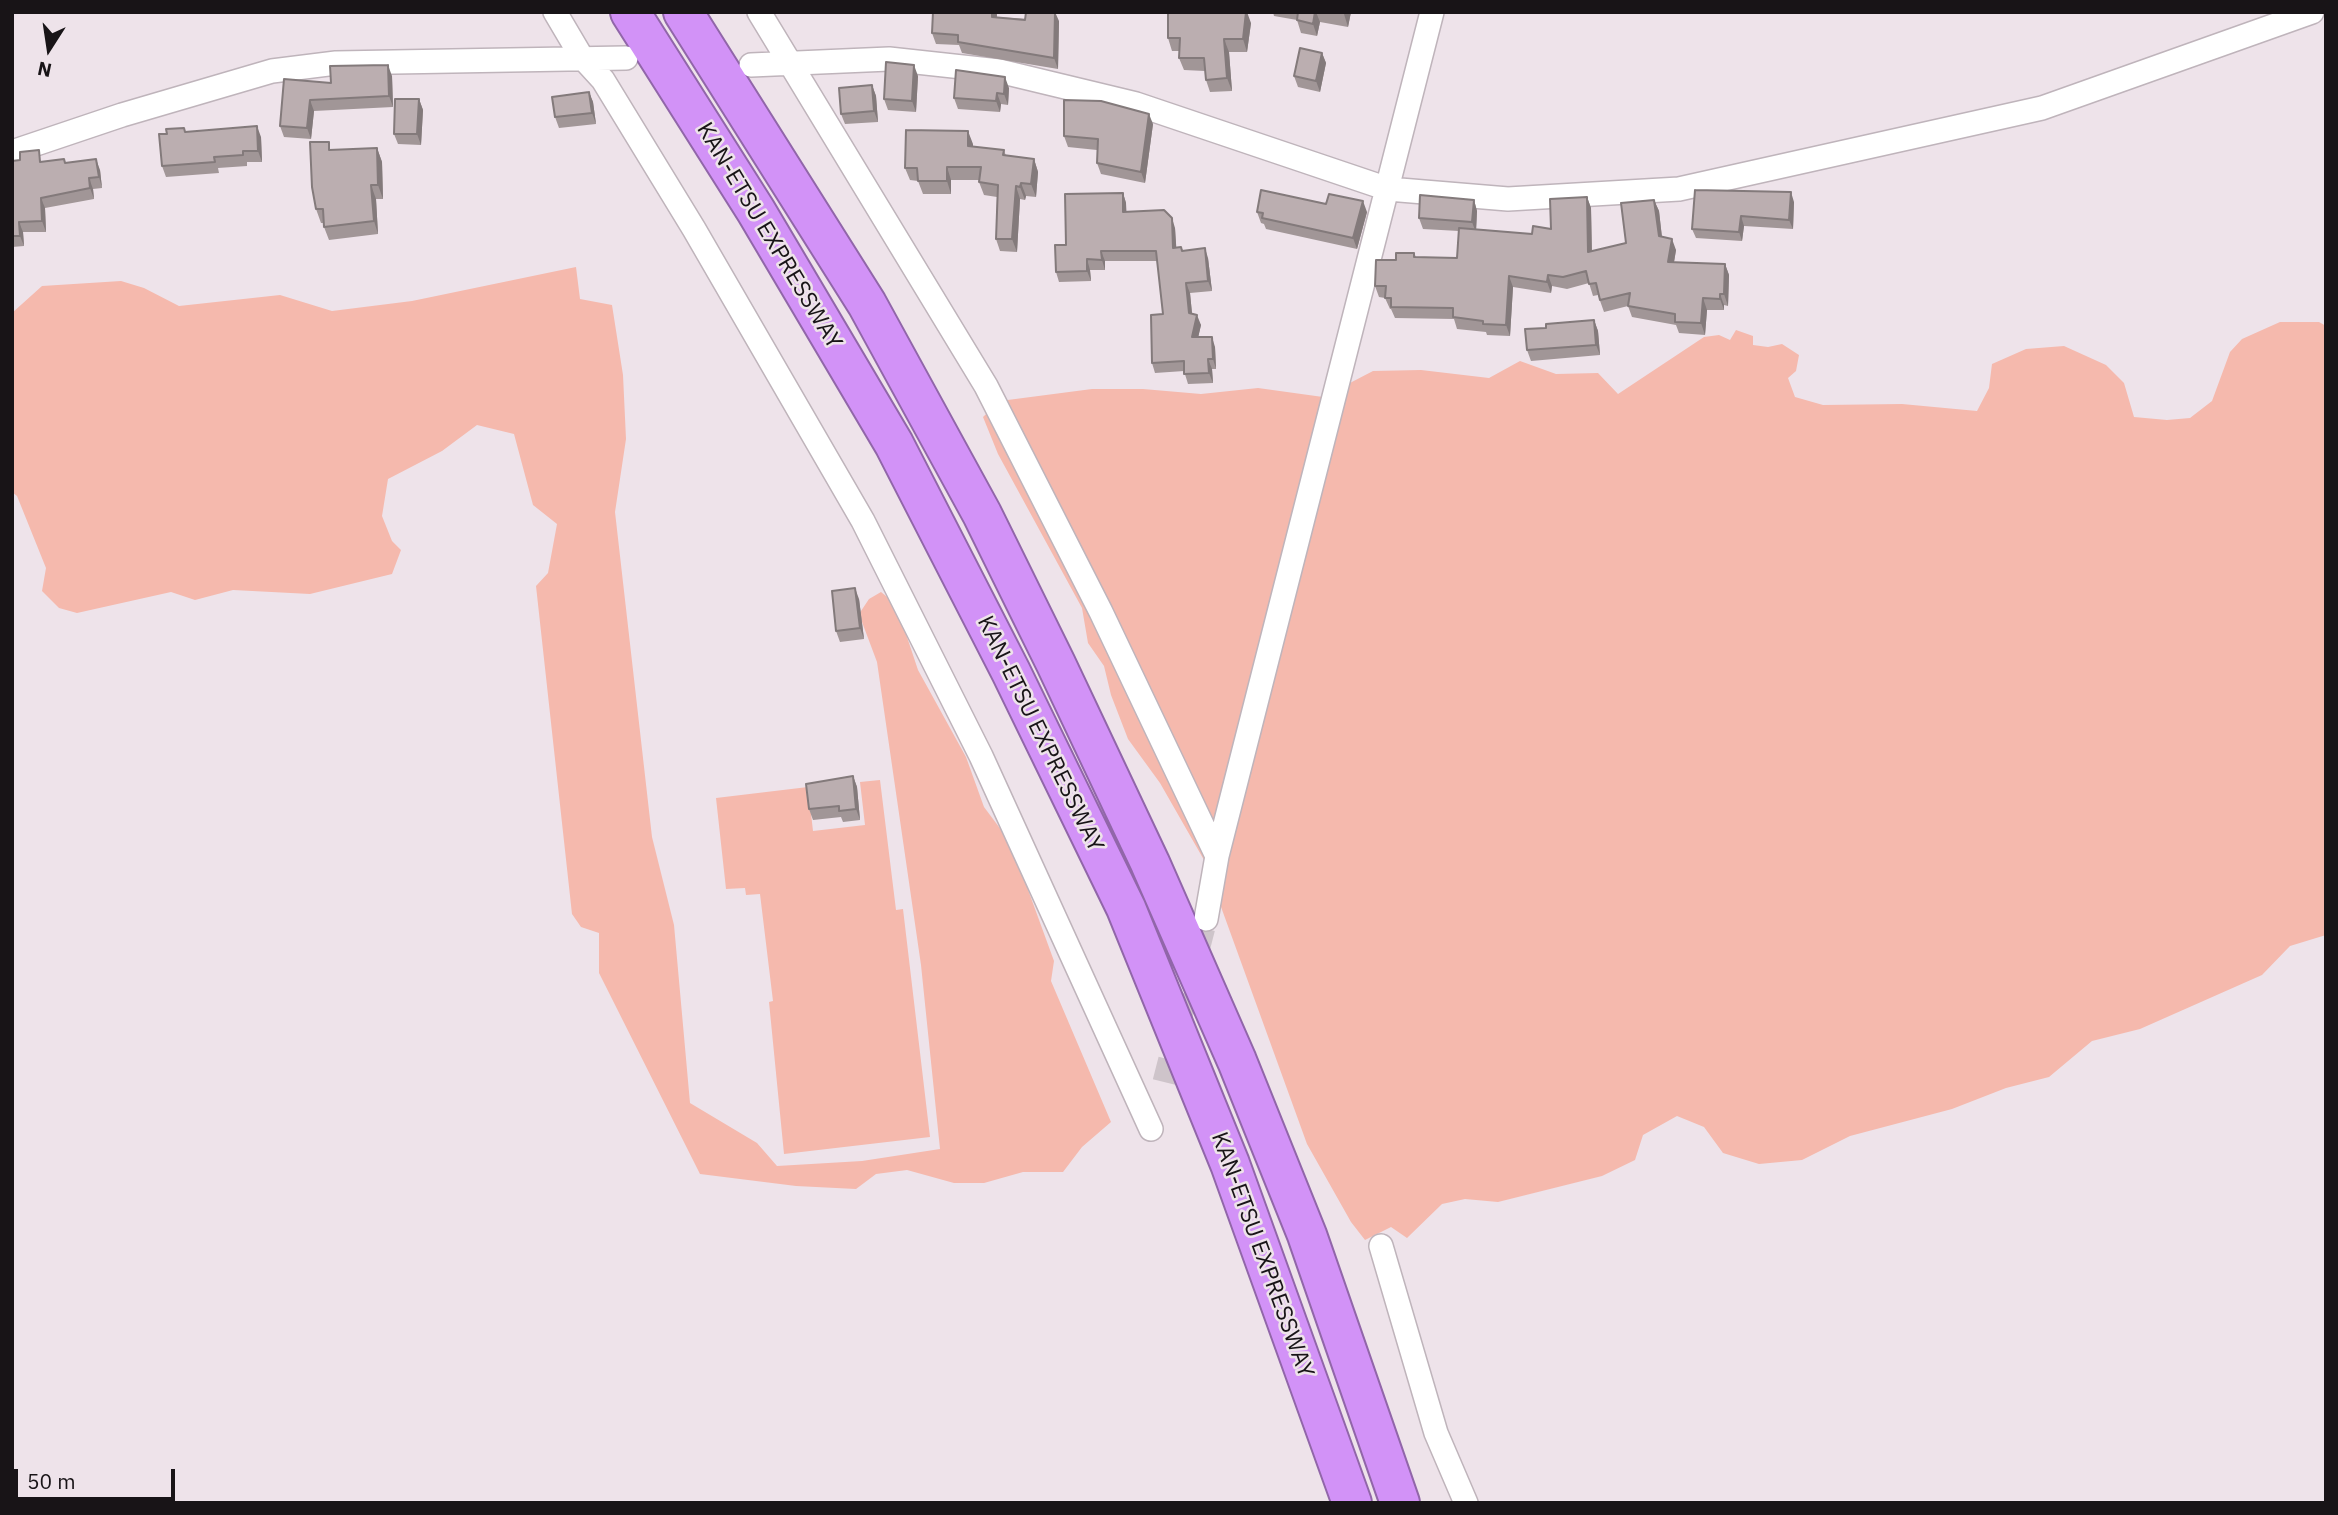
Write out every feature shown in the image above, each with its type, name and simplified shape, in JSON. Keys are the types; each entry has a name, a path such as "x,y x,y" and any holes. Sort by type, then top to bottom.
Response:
{"highway":[{"name":"KAN-ETSU EXPRESSWAY","path":"630,12 756,212 894,444 1011,672 1126,908 1230,1164 1352,1503"},
{"name":"KAN-ETSU EXPRESSWAY","path":"683,12 867,304 982,514 1056,664 1150,863 1237,1061 1307,1235 1400,1503"}],"street":[{"path":"555,12 582,56 603,80 694,229 863,521 981,755 1151,1129"},
{"path":"759,12 887,218 1013,435 1217,856"},
{"path":"1206,919 1217,856 1432,12"},
{"path":"751,65 889,59 999,71 1136,104 1388,189 1508,199 1679,189 2042,108 2312,12"},
{"path":"12,152 122,114 272,71 336,63 582,56 626,58"},
{"path":"1381,1245 1436,1433 1466,1503"}],"shaded area":[{"path":"576,267 580,299 612,305 623,375 626,439 615,512 652,837 674,925 690,1103 757,1143 777,1166 862,1161 940,1149 921,965 877,662 859,614 869,599 881,592 896,604 918,670 966,757 984,807 1011,843 1054,961 1051,981 1111,1122 1082,1147 1063,1172 1023,1172 984,1183 954,1183 907,1170 876,1174 856,1189 796,1186 700,1174 599,973 599,933 581,927 572,914 536,586 548,573 557,524 533,505 514,434 477,425 442,451 388,479 382,516 392,541 401,550 392,574 310,594 233,590 195,600 171,592 77,613 59,608 42,591 46,568 17,496 12,492 12,313 42,286 121,281 144,288 179,306 280,295 332,311 412,301"},
{"path":"2280,322 2319,322 2326,326 2326,935 2290,946 2262,975 2140,1029 2092,1041 2049,1077 2006,1088 1952,1109 1850,1136 1802,1160 1759,1164 1723,1153 1704,1127 1677,1116 1643,1135 1635,1160 1602,1176 1498,1202 1465,1199 1442,1204 1407,1238 1391,1227 1365,1240 1351,1222 1307,1144 1204,860 1160,783 1128,739 1111,695 1104,666 1088,643 1082,608 998,454 983,417 1000,401 1092,389 1143,389 1201,394 1258,388 1323,397 1373,371 1421,370 1489,378 1520,361 1556,374 1598,373 1618,394 1704,337 1719,335 1730,340 1736,330 1753,336 1753,345 1768,347 1782,344 1799,355 1796,371 1788,378 1795,397 1823,405 1902,404 1977,411 1989,388 1992,364 2026,349 2064,346 2106,365 2124,383 2134,417 2167,420 2190,418 2212,401 2230,352 2242,339"},
{"path":"880,780 896,910 903,909 930,1137 784,1154 769,1002 773,1001 760,894 746,895 745,888 726,889 716,798 808,787 813,831 865,825 860,782"}],"building":[{"path":"933,12 992,12 992,17 1025,20 1026,12 1055,12 1054,58 958,42 958,35 932,33"},
{"path":"1168,12 1246,12 1243,39 1224,39 1227,78 1206,80 1204,58 1179,58 1180,38 1168,38"},
{"path":"1298,12 1315,12 1313,24 1297,20"},
{"path":"1300,48 1322,53 1316,81 1294,76"},
{"path":"886,62 914,65 912,101 884,99"},
{"path":"388,65 389,96 310,100 307,128 280,126 284,79 331,83 330,66"},
{"path":"956,70 1005,77 1004,94 997,93 996,101 954,98"},
{"path":"872,85 874,111 841,114 839,88"},
{"path":"589,92 592,113 555,117 552,97"},
{"path":"395,99 419,99 417,134 394,134"},
{"path":"1064,100 1101,101 1149,114 1141,172 1097,163 1098,139 1064,136"},
{"path":"257,126 258,151 214,157 215,162 162,166 159,134 167,134 166,129 184,128 185,132"},
{"path":"906,130 968,131 968,146 1004,150 1003,155 1034,159 1031,184 1021,183 1020,187 1016,186 1012,239 996,239 998,185 979,182 981,167 947,167 947,181 918,181 917,168 905,168"},
{"path":"310,142 329,142 329,150 377,148 378,185 371,185 374,221 324,227 323,209 316,209 312,187"},
{"path":"39,150 40,162 64,159 65,163 96,159 99,177 89,178 90,188 41,198 42,221 19,222 20,236 12,236 12,161 20,160 20,152"},
{"path":"1261,190 1326,204 1329,194 1363,201 1353,238 1262,218 1263,213 1257,212"},
{"path":"1695,190 1791,192 1789,220 1741,216 1739,232 1692,229"},
{"path":"1123,193 1123,212 1164,210 1172,218 1173,248 1181,247 1182,251 1205,248 1208,281 1186,283 1189,313 1197,315 1192,337 1212,337 1213,359 1208,359 1209,373 1184,374 1184,361 1152,363 1151,315 1163,314 1156,251 1101,251 1102,260 1087,259 1087,271 1056,272 1055,245 1066,245 1065,194"},
{"path":"1420,195 1474,200 1472,222 1419,218"},
{"path":"1587,197 1588,252 1626,243 1621,203 1654,200 1659,236 1672,239 1668,262 1725,264 1724,294 1720,294 1720,299 1703,298 1701,323 1675,322 1675,314 1628,306 1630,293 1600,300 1596,283 1589,284 1586,271 1563,277 1548,275 1547,282 1509,276 1506,325 1483,324 1483,321 1453,317 1453,308 1391,307 1391,298 1385,298 1386,286 1375,286 1376,260 1396,260 1396,253 1414,253 1414,257 1457,258 1459,228 1532,234 1533,226 1551,229 1550,199"},
{"path":"1594,320 1596,345 1527,350 1525,329 1546,328 1546,324"},
{"path":"855,588 860,628 836,631 832,591"},
{"path":"853,776 856,809 839,811 839,806 809,809 806,784"}],"tunnel":[{"path":"1164,1082 1206,919"}]}
